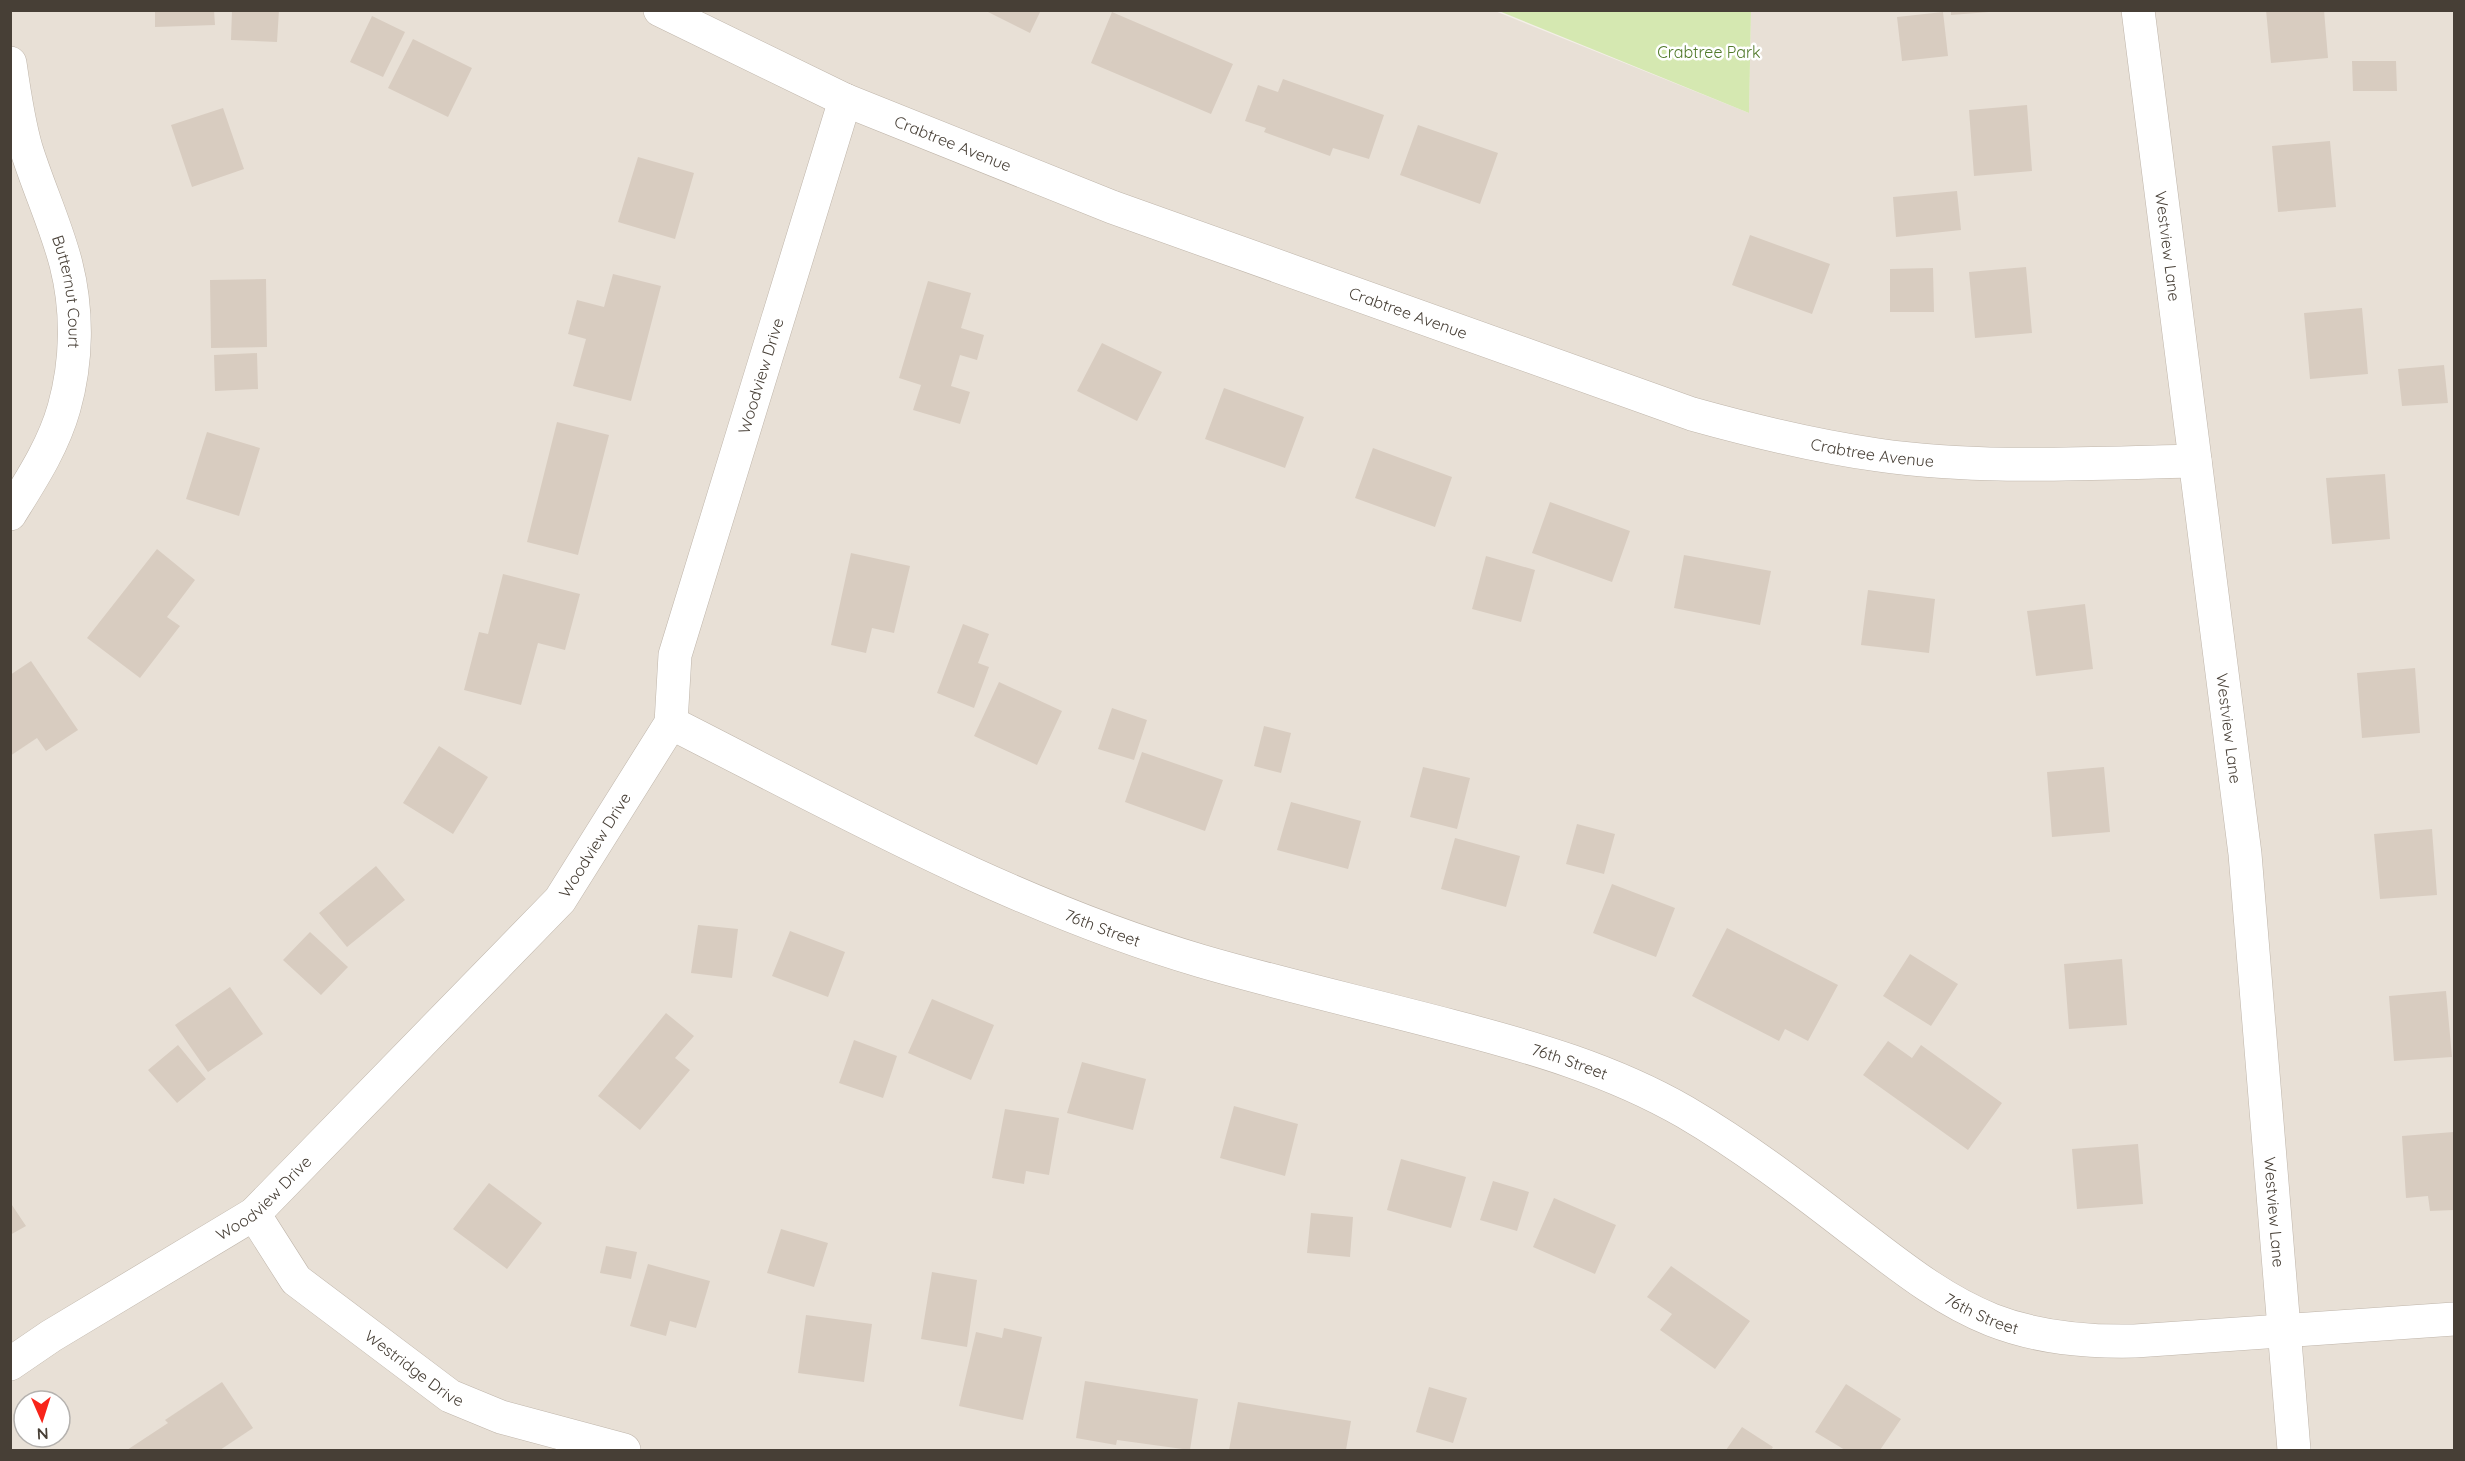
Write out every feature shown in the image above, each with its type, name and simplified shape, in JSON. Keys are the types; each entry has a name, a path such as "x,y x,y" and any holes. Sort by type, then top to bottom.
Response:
{"street":[{"name":"Crabtree Avenue","path":"660,10 845,100 1112,207 1692,414 1779,438 1878,455 1932,461 2009,465 2195,461"},
{"name":"Westview Lane","path":"2138,10 2245,854 2294,1450"},
{"name":"Butternut Court","path":"10,63 26,147 66,263 73,299 75,331 72,373 64,409 46,455 10,514"},
{"name":"Woodview Drive","path":"10,1364 51,1336 254,1214 560,900 671,723 675,655 845,100"},
{"name":"76th Street","path":"671,723 970,874 1088,924 1201,961 1534,1048 1631,1085 1724,1135 1786,1179 1910,1274 1948,1298 1991,1320 2037,1334 2092,1342 2454,1319"},
{"name":"Westridge Drive","path":"254,1214 296,1280 450,1396 501,1417 624,1450"}],"shaded area":[{"path":"10,11 1495,11 1749,113 1751,11 2454,11 2454,1450 11,1450"}],"green space":[{"name":"Crabtree Park","path":"1499,11 1751,11 1749,113"}],"building":[{"path":"155,10 214,10 215,25 155,27"},
{"path":"232,10 279,10 277,42 231,40"},
{"path":"984,10 1041,10 1030,33"},
{"path":"1951,10 1989,10 1989,12 1951,15"},
{"path":"2266,10 2324,10 2328,58 2271,63"},
{"path":"1112,12 1233,64 1211,114 1091,63"},
{"path":"1943,12 1948,56 1902,61 1897,17"},
{"path":"372,16 405,32 383,77 350,62"},
{"path":"413,39 472,68 448,117 388,88"},
{"path":"2352,61 2396,61 2397,91 2353,91"},
{"path":"1283,79 1384,115 1369,159 1333,148 1330,156 1264,132 1266,128 1245,121 1258,85 1278,92"},
{"path":"2027,105 2032,171 1974,176 1969,110"},
{"path":"223,108 244,169 192,187 171,125"},
{"path":"1418,125 1498,153 1480,204 1400,175"},
{"path":"2330,141 2336,207 2278,212 2272,146"},
{"path":"638,157 694,173 675,239 618,222"},
{"path":"1957,191 1961,230 1896,237 1893,197"},
{"path":"1750,235 1830,264 1812,314 1732,285"},
{"path":"2026,267 2032,333 1975,338 1969,272"},
{"path":"1933,268 1934,312 1890,312 1890,269"},
{"path":"613,274 661,286 631,401 573,386 586,339 568,334 577,300 604,307"},
{"path":"266,279 267,347 211,348 210,280"},
{"path":"928,281 971,293 961,328 984,335 977,360 960,355 951,386 970,392 960,424 913,410 921,385 899,378"},
{"path":"2362,308 2368,374 2310,379 2304,313"},
{"path":"1102,343 1162,372 1137,421 1077,391"},
{"path":"257,353 258,389 215,391 214,355"},
{"path":"2444,365 2448,403 2402,406 2398,369"},
{"path":"1224,388 1304,417 1285,468 1205,439"},
{"path":"557,422 609,435 578,555 527,542"},
{"path":"207,432 260,448 239,516 186,499"},
{"path":"1373,448 1452,477 1435,527 1355,498"},
{"path":"2385,474 2390,539 2332,544 2326,478"},
{"path":"1550,502 1630,531 1612,582 1532,553"},
{"path":"157,549 195,580 167,617 180,626 140,678 87,638"},
{"path":"851,553 910,566 894,633 872,628 866,653 831,645"},
{"path":"1684,555 1771,571 1760,625 1674,608"},
{"path":"1486,556 1535,570 1521,622 1472,609"},
{"path":"503,574 580,594 565,650 538,643 521,705 464,690 479,632 488,634"},
{"path":"1868,590 1935,599 1929,653 1861,645"},
{"path":"2085,604 2093,669 2036,676 2027,611"},
{"path":"963,624 989,634 978,663 989,667 974,708 937,693"},
{"path":"31,661 78,730 46,751 37,738 10,756 10,675"},
{"path":"2415,668 2420,733 2362,738 2357,673"},
{"path":"999,682 1062,711 1037,765 974,736"},
{"path":"1112,708 1147,720 1134,760 1098,749"},
{"path":"1264,726 1291,733 1281,773 1254,766"},
{"path":"439,746 488,777 453,834 403,803"},
{"path":"1142,752 1223,780 1205,831 1125,802"},
{"path":"1423,767 1470,778 1457,829 1410,817"},
{"path":"2104,767 2110,832 2052,837 2047,772"},
{"path":"1291,802 1361,821 1348,869 1277,850"},
{"path":"1577,824 1615,834 1604,874 1566,864"},
{"path":"2432,829 2437,895 2380,899 2374,834"},
{"path":"1455,838 1520,856 1506,907 1441,889"},
{"path":"376,866 405,900 347,947 319,913"},
{"path":"1612,884 1675,908 1656,957 1593,933"},
{"path":"698,925 738,929 732,978 691,973"},
{"path":"1727,928 1838,985 1808,1041 1785,1029 1779,1041 1692,996"},
{"path":"790,931 845,952 828,997 772,976"},
{"path":"310,932 348,967 321,995 283,960"},
{"path":"1910,954 1958,984 1931,1026 1883,996"},
{"path":"2122,959 2127,1025 2069,1029 2064,964"},
{"path":"230,987 263,1034 208,1072 175,1025"},
{"path":"2446,991 2452,1057 2394,1061 2389,996"},
{"path":"932,999 994,1025 971,1080 908,1053"},
{"path":"666,1013 694,1036 675,1058 690,1070 640,1130 598,1096"},
{"path":"854,1040 897,1056 883,1098 839,1083"},
{"path":"1888,1041 1912,1058 1921,1045 2002,1103 1968,1150 1863,1075"},
{"path":"178,1045 206,1079 177,1103 148,1070"},
{"path":"1082,1062 1146,1079 1133,1130 1067,1113"},
{"path":"1234,1106 1298,1124 1285,1176 1220,1158"},
{"path":"1005,1109 1059,1118 1049,1175 1026,1171 1024,1184 992,1178"},
{"path":"2454,1132 2454,1210 2430,1211 2428,1196 2406,1198 2402,1136"},
{"path":"2138,1144 2143,1204 2077,1209 2072,1149"},
{"path":"1401,1159 1466,1177 1451,1228 1387,1210"},
{"path":"1493,1181 1529,1192 1517,1231 1480,1220"},
{"path":"489,1183 542,1223 507,1269 453,1229"},
{"path":"1554,1198 1616,1225 1595,1274 1533,1247"},
{"path":"10,1202 26,1226 10,1235"},
{"path":"1311,1213 1353,1217 1350,1257 1307,1253"},
{"path":"781,1229 828,1243 814,1287 767,1273"},
{"path":"606,1246 637,1252 631,1279 600,1273"},
{"path":"648,1264 710,1281 696,1328 670,1321 666,1336 630,1326"},
{"path":"1671,1266 1750,1321 1715,1369 1660,1330 1672,1314 1647,1297"},
{"path":"932,1272 977,1280 967,1347 921,1339"},
{"path":"806,1315 872,1324 864,1382 798,1373"},
{"path":"1004,1328 1042,1337 1023,1420 959,1406 976,1332 1002,1338"},
{"path":"1085,1381 1198,1399 1190,1450 1117,1440 1116,1445 1076,1438"},
{"path":"222,1382 253,1428 220,1450 127,1450 168,1423 165,1420"},
{"path":"1846,1384 1901,1419 1880,1450 1845,1450 1815,1432"},
{"path":"1429,1387 1467,1398 1453,1443 1416,1432"},
{"path":"1238,1402 1351,1421 1346,1450 1229,1450"},
{"path":"1742,1427 1773,1447 1771,1450 1726,1450"}]}
